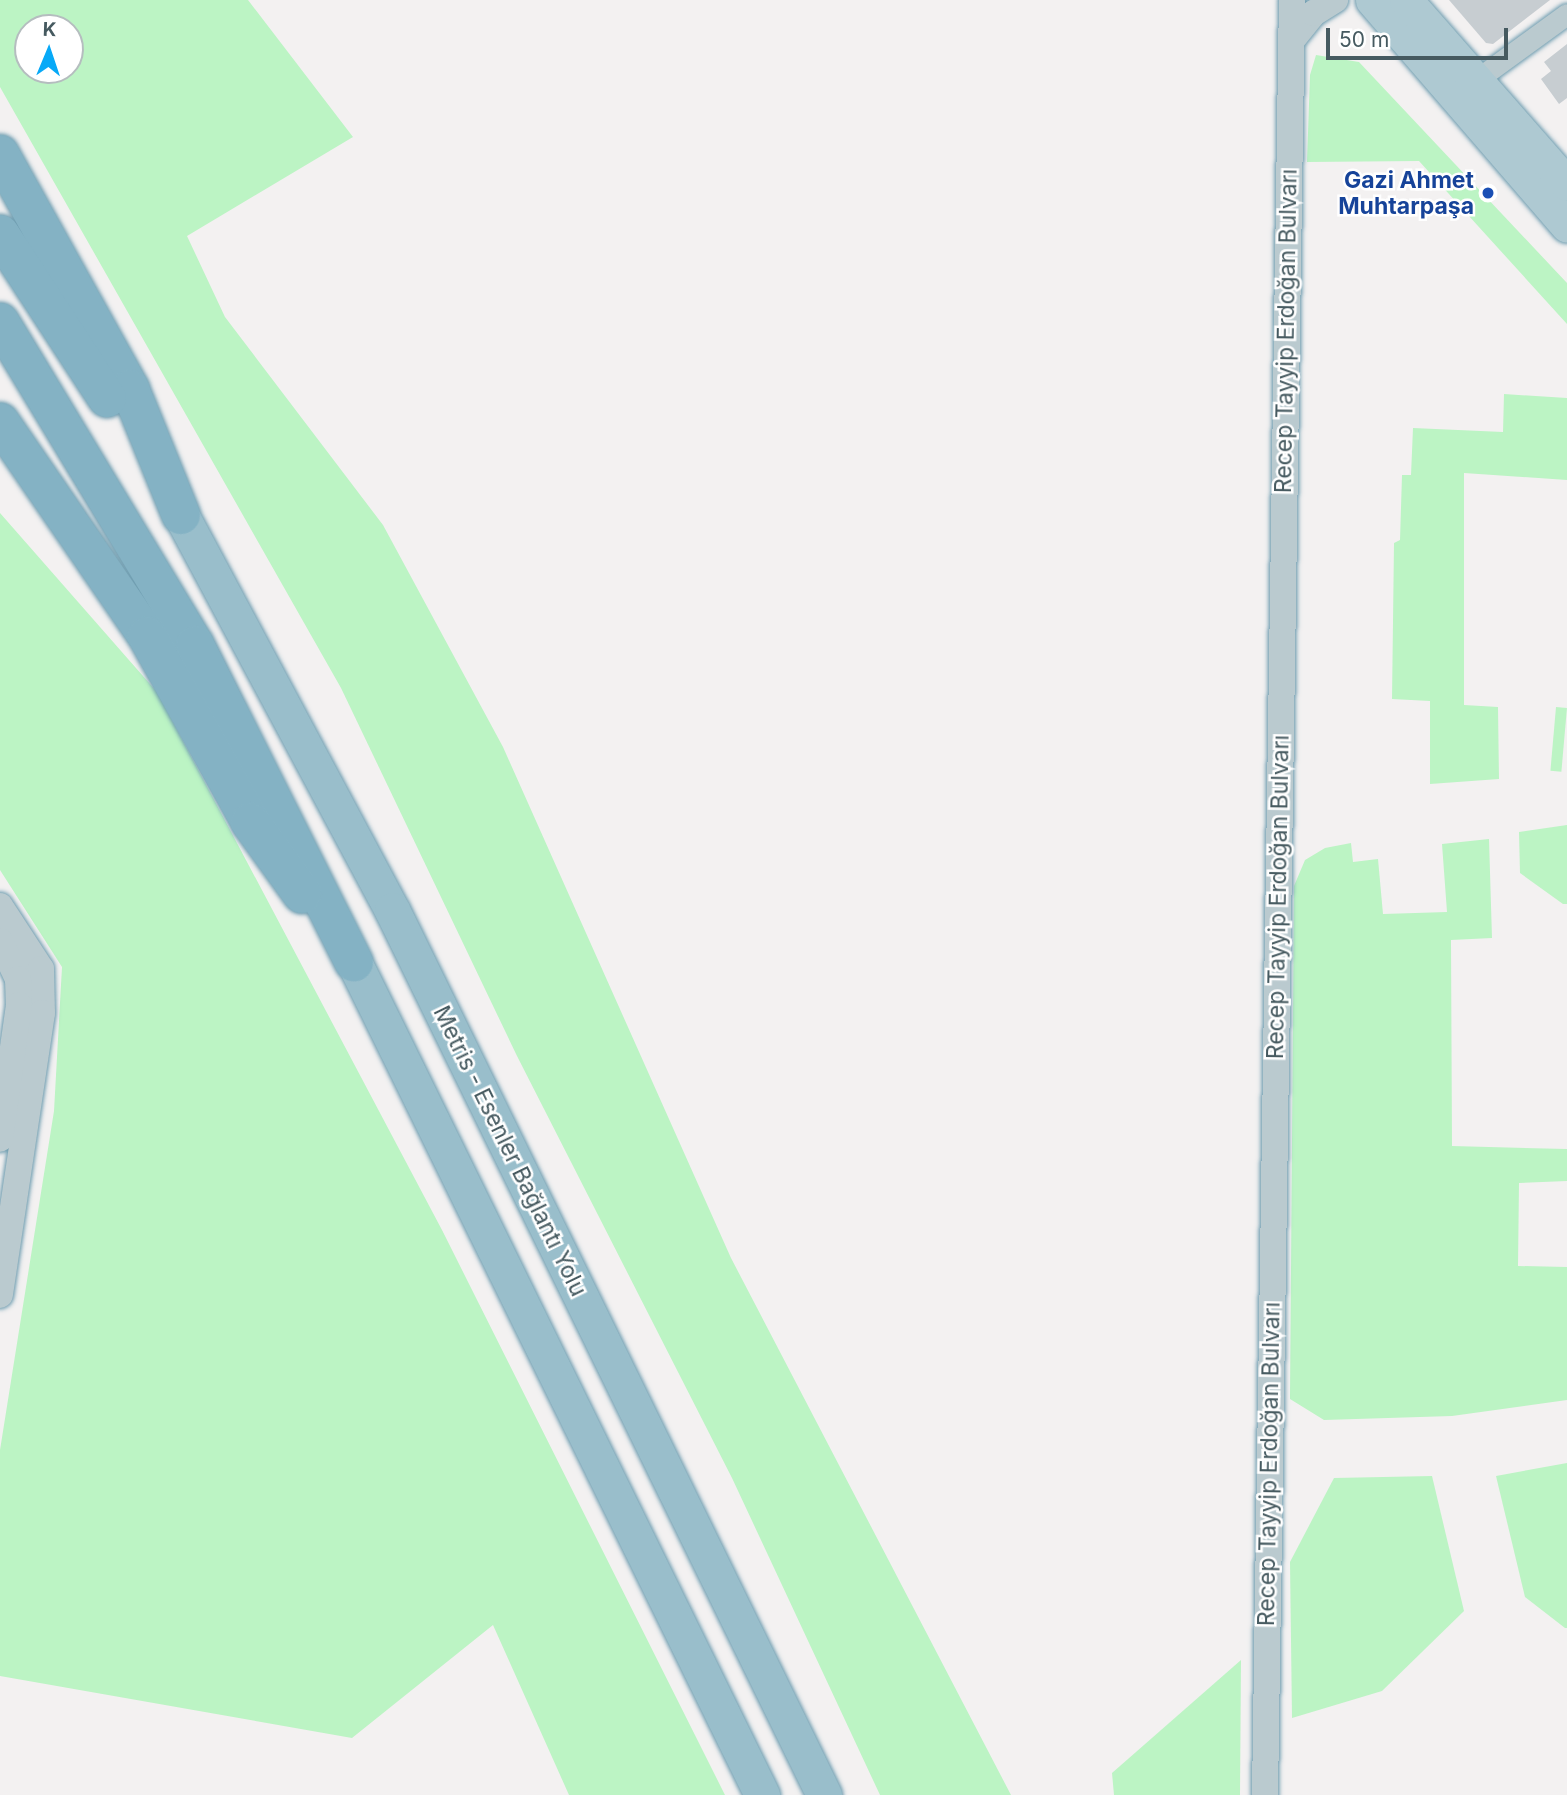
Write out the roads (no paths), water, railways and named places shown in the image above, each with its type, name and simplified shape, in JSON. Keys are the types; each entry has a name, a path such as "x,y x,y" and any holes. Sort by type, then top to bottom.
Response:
{"highway":[{"path":"0,154 130,389 181,515"},
{"path":"1,234 181,515"},
{"path":"0,322 195,645 354,962 762,1795"},
{"path":"0,422 147,636 250,822 354,962"},
{"name":"Metris - Esenler Bağlantı Yolu","path":"181,515 404,934 824,1795"}],"main road":[{"path":"1379,1 1476,80 1567,184"},
{"path":"1379,1 1567,226"}],"street":[{"name":"Recep Tayyip Erdoğan Bulvarı","path":"1265,1795 1292,0"},
{"path":"1291,41 1314,13 1335,0"},
{"path":"1476,80 1567,14"},
{"path":"0,906 41,969 42,1013 0,1295"},
{"path":"0,941 18,979 19,992 0,1139"}],"place":[{"name":"Gazi Ahmet Muhtarpaşa","path":"1488,193"}]}
